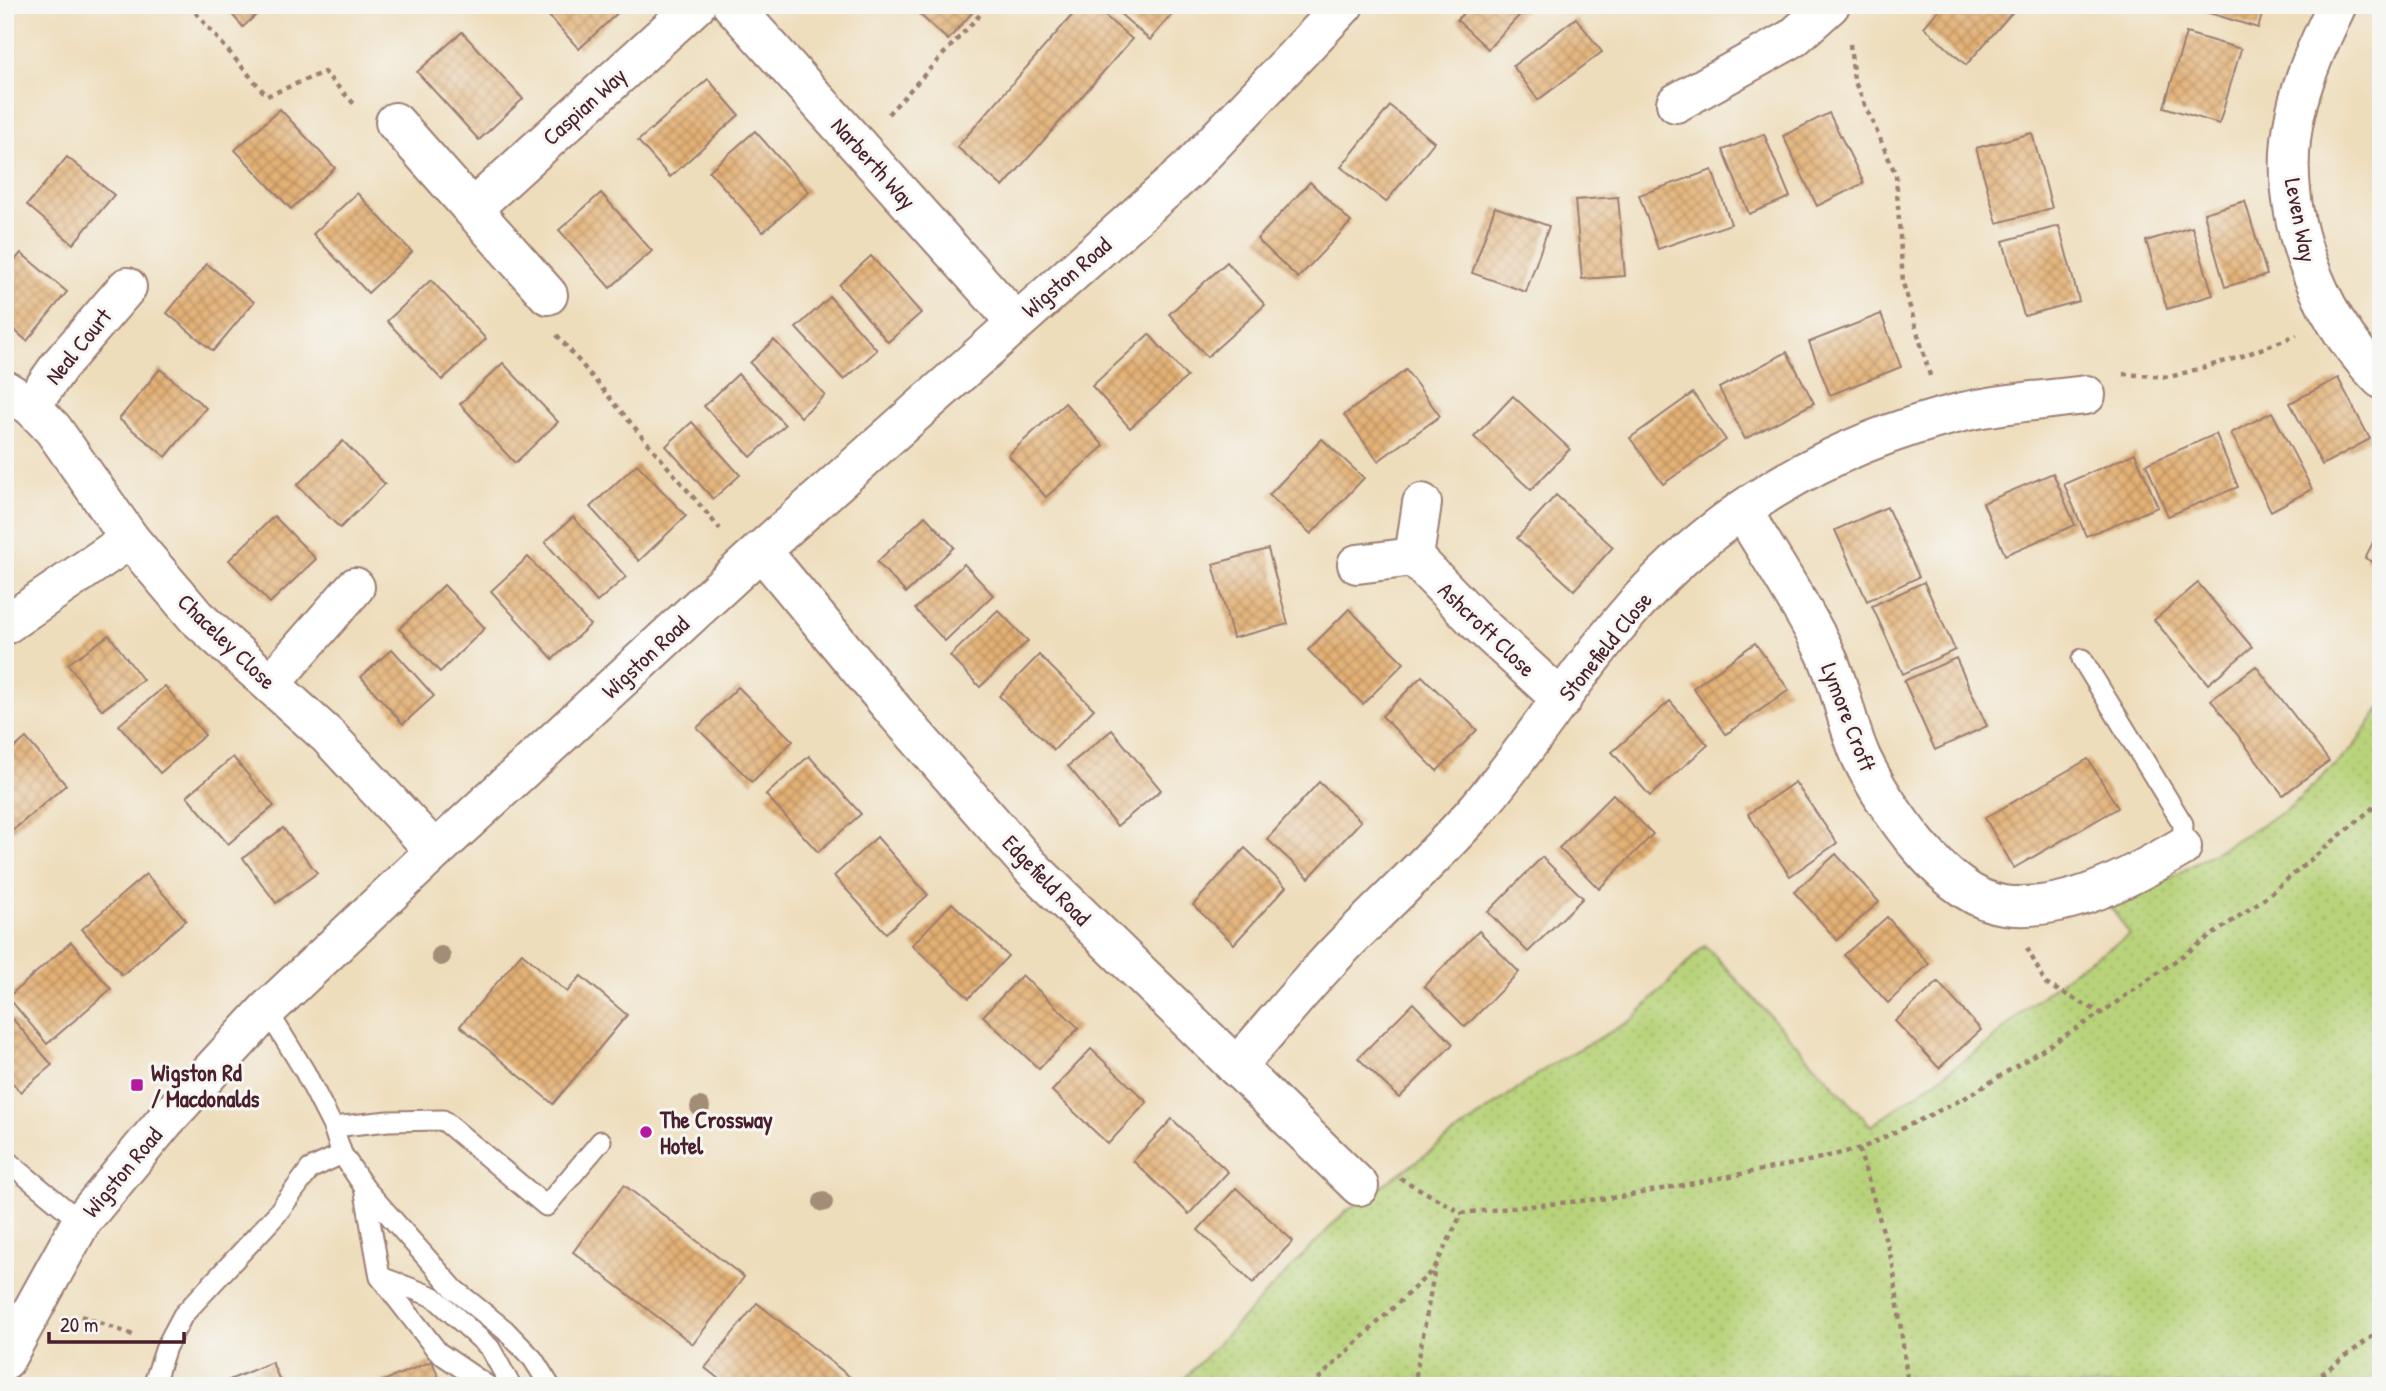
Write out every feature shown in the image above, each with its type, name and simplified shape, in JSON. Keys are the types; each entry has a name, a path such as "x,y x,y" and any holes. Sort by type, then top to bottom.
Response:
{"street":[{"name":"Caspian Way","path":"472,209 696,5"},
{"name":"Narberth Way","path":"732,5 1015,321"},
{"name":"Wigston Road","path":"5,1360 80,1222 164,1122 267,1010 755,556 1015,321 1189,169 1344,5"},
{"path":"1676,103 1793,38 1830,5"},
{"name":"Leven Way","path":"2337,5 2311,60 2295,115 2289,158 2295,210 2315,284 2332,318 2381,379"},
{"path":"395,122 548,295"},
{"name":"Neal Court","path":"18,398 60,365 127,287"},
{"name":"Stonefield Close","path":"1236,1067 1363,925 1430,863 1522,755 1622,620 1679,556 1742,510 1807,468 1852,448 1963,412 2086,395"},
{"name":"Chaceley Close","path":"18,398 77,460 131,539 196,617 271,683 388,797 435,851"},
{"path":"1357,564 1414,557 1422,503"},
{"name":"Lymore Croft","path":"1742,510 1825,653 1847,723 1879,793 1907,834 1943,872 1978,897 2001,905 2031,906 2108,886 2182,847"},
{"path":"5,625 131,539"},
{"name":"Edgefield Road","path":"755,556 1030,866 1359,1186"},
{"name":"Ashcroft Close","path":"1414,557 1476,621 1562,700"},
{"path":"271,683 355,587"}],"lane":[{"path":"2082,659 2183,824 2182,847"},
{"path":"267,1010 305,1072 333,1127 342,1154 364,1187 455,1290 505,1330 533,1359 550,1386"},
{"path":"333,1127 388,1121 443,1121 546,1206 601,1141"},
{"path":"153,1386 166,1348 183,1315 276,1215 310,1169 342,1154"},
{"path":"5,1159 80,1222"},
{"path":"364,1187 380,1277 438,1352 488,1386"},
{"path":"380,1277 434,1297 490,1348 512,1386"}],"path":[{"path":"189,5 267,96 324,72 376,129 395,122"},
{"path":"859,145 989,5"},
{"path":"1850,42 1854,80 1896,175 1903,283 1941,419"},
{"path":"548,295 549,326 755,556"},
{"path":"2086,395 2094,381 2116,373 2170,377 2206,368 2281,341 2332,318"},
{"path":"1359,1186 1396,1176 1462,1213 1620,1197 1859,1149 1965,1098 2101,1013 2265,898 2381,801"},
{"path":"2001,905 2046,984 2101,1013"},
{"path":"1859,1149 1893,1265 1908,1386"},
{"path":"1415,1386 1435,1267 1462,1213"},
{"path":"1311,1386 1435,1267"},
{"path":"81,1316 166,1348"},
{"path":"2305,1386 2381,1330"}],"green space":[{"path":"2381,707 2381,1386 1177,1386 1344,1213 1552,1064 1632,1020 1705,945 1871,1126 1990,1042 2025,1009 2077,968 2130,935 2110,906 2152,889 2288,809 2353,748"}],"building":[{"path":"224,5 267,5 243,27"},
{"path":"559,5 626,5 579,49 548,15"},
{"path":"909,5 979,5 948,40"},
{"path":"1081,5 1092,5 1132,39 1003,187 957,147"},
{"path":"1110,5 1180,5 1150,40"},
{"path":"1471,5 1529,5 1488,49 1457,20"},
{"path":"1943,5 2017,7 1966,65 1924,27"},
{"path":"2205,5 2265,5 2258,28 2203,11"},
{"path":"1576,18 1602,52 1538,100 1513,66"},
{"path":"462,32 523,99 479,140 417,72"},
{"path":"2186,33 2241,49 2219,124 2164,107"},
{"path":"708,79 739,115 670,177 638,141"},
{"path":"1390,106 1434,142 1386,202 1341,167"},
{"path":"280,109 335,168 291,209 235,150"},
{"path":"1829,113 1864,183 1817,206 1783,136"},
{"path":"755,131 809,192 763,232 709,171"},
{"path":"2032,133 2052,208 1997,223 1976,148"},
{"path":"1764,134 1790,197 1749,214 1723,150"},
{"path":"67,157 114,195 73,244 27,205"},
{"path":"1712,170 1731,224 1658,249 1639,195"},
{"path":"1310,182 1351,222 1298,278 1257,239"},
{"path":"357,193 412,252 368,293 313,234"},
{"path":"601,193 652,251 610,288 559,230"},
{"path":"1618,197 1625,276 1582,279 1575,200"},
{"path":"2245,201 2267,275 2225,287 2204,213"},
{"path":"1495,207 1549,226 1526,292 1472,273"},
{"path":"2059,226 2079,301 2024,316 2003,241"},
{"path":"2192,227 2213,295 2167,309 2146,241"},
{"path":"21,253 67,292 27,341 5,322 5,272"},
{"path":"871,256 921,313 888,342 839,285"},
{"path":"1227,262 1265,305 1207,357 1169,314"},
{"path":"207,264 254,302 213,351 167,313"},
{"path":"431,280 486,339 442,380 387,321"},
{"path":"830,297 877,350 844,380 796,328"},
{"path":"1881,314 1901,367 1830,395 1809,342"},
{"path":"1149,334 1187,377 1130,428 1092,386"},
{"path":"774,340 825,395 801,417 750,363"},
{"path":"1787,352 1814,403 1745,439 1719,388"},
{"path":"503,363 558,422 515,463 460,404"},
{"path":"160,369 206,408 166,457 119,419"},
{"path":"1406,370 1440,416 1378,461 1344,415"},
{"path":"738,374 785,425 751,457 704,406"},
{"path":"2338,378 2370,439 2322,465 2290,403"},
{"path":"1693,393 1726,440 1663,484 1630,438"},
{"path":"1513,396 1570,449 1531,490 1474,437"},
{"path":"1065,403 1104,446 1046,497 1008,455"},
{"path":"2272,412 2312,489 2271,511 2231,433"},
{"path":"692,422 740,475 713,499 666,446"},
{"path":"2216,434 2238,487 2168,516 2146,464"},
{"path":"1322,439 1364,478 1311,534 1269,495"},
{"path":"343,441 385,484 340,528 297,485"},
{"path":"2135,453 2158,507 2086,536 2064,484"},
{"path":"637,464 686,516 639,561 590,507"},
{"path":"2053,473 2075,525 2005,555 1983,503"},
{"path":"1556,495 1613,547 1574,590 1517,538"},
{"path":"1887,507 1919,577 1867,601 1835,530"},
{"path":"274,516 316,559 270,603 229,560"},
{"path":"925,516 954,547 906,593 877,562"},
{"path":"573,517 626,577 597,602 545,542"},
{"path":"2381,527 2381,566 2365,558"},
{"path":"1268,549 1288,624 1233,638 1213,564"},
{"path":"528,557 590,625 553,659 491,591"},
{"path":"964,564 993,595 945,641 915,609"},
{"path":"1924,582 1955,650 1903,674 1872,606"},
{"path":"2198,583 2252,647 2208,684 2154,620"},
{"path":"444,585 485,628 440,672 399,629"},
{"path":"1349,609 1404,663 1363,704 1308,650"},
{"path":"998,610 1028,641 980,687 950,656"},
{"path":"109,635 143,680 102,710 68,664"},
{"path":"1755,643 1789,690 1726,734 1693,688"},
{"path":"392,649 434,696 403,724 361,677"},
{"path":"1039,655 1094,709 1054,750 999,696"},
{"path":"1956,658 1987,726 1935,750 1904,681"},
{"path":"2256,666 2329,761 2283,795 2211,700"},
{"path":"1422,676 1477,730 1437,771 1382,716"},
{"path":"165,686 205,735 160,773 119,725"},
{"path":"738,687 793,741 752,782 697,728"},
{"path":"1670,701 1708,745 1650,796 1612,752"},
{"path":"1112,730 1161,790 1117,826 1068,766"},
{"path":"26,738 66,785 5,837 5,756"},
{"path":"809,756 861,814 818,852 766,795"},
{"path":"233,757 274,806 228,844 187,796"},
{"path":"2088,759 2118,808 2014,868 1985,818"},
{"path":"1319,782 1361,821 1309,878 1267,839"},
{"path":"1795,782 1837,843 1790,876 1748,814"},
{"path":"1613,794 1653,834 1599,889 1559,848"},
{"path":"283,828 317,873 276,903 243,858"},
{"path":"877,837 928,895 886,933 834,876"},
{"path":"1245,848 1286,887 1234,944 1193,905"},
{"path":"1836,854 1879,902 1837,940 1794,892"},
{"path":"1542,857 1583,898 1528,952 1488,912"},
{"path":"146,874 186,920 122,975 82,929"},
{"path":"952,903 1008,956 969,998 912,945"},
{"path":"1887,917 1929,964 1888,1003 1844,955"},
{"path":"1479,931 1519,972 1465,1027 1424,986"},
{"path":"71,942 111,989 47,1044 8,997"},
{"path":"522,953 567,992 581,976 627,1015 553,1104 460,1026"},
{"path":"1022,975 1079,1028 1039,1069 983,1016"},
{"path":"1938,982 1981,1030 1939,1068 1895,1021"},
{"path":"1413,1003 1453,1044 1399,1098 1358,1058"},
{"path":"12,1018 52,1065 20,1092 5,1074 5,1024"},
{"path":"1091,1049 1147,1102 1108,1144 1052,1091"},
{"path":"1172,1119 1228,1172 1189,1214 1133,1161"},
{"path":"624,1185 744,1277 693,1344 573,1252"},
{"path":"1236,1188 1293,1241 1253,1283 1198,1230"},
{"path":"757,1303 855,1381 851,1386 728,1386 705,1368"},
{"path":"432,1361 442,1386 371,1386"},
{"path":"272,1362 282,1386 215,1386"}],"place":[{"name":"Wigston Rd / Macdonalds","path":"137,1085"},
{"name":"The Crossway Hotel","path":"646,1132"}]}
